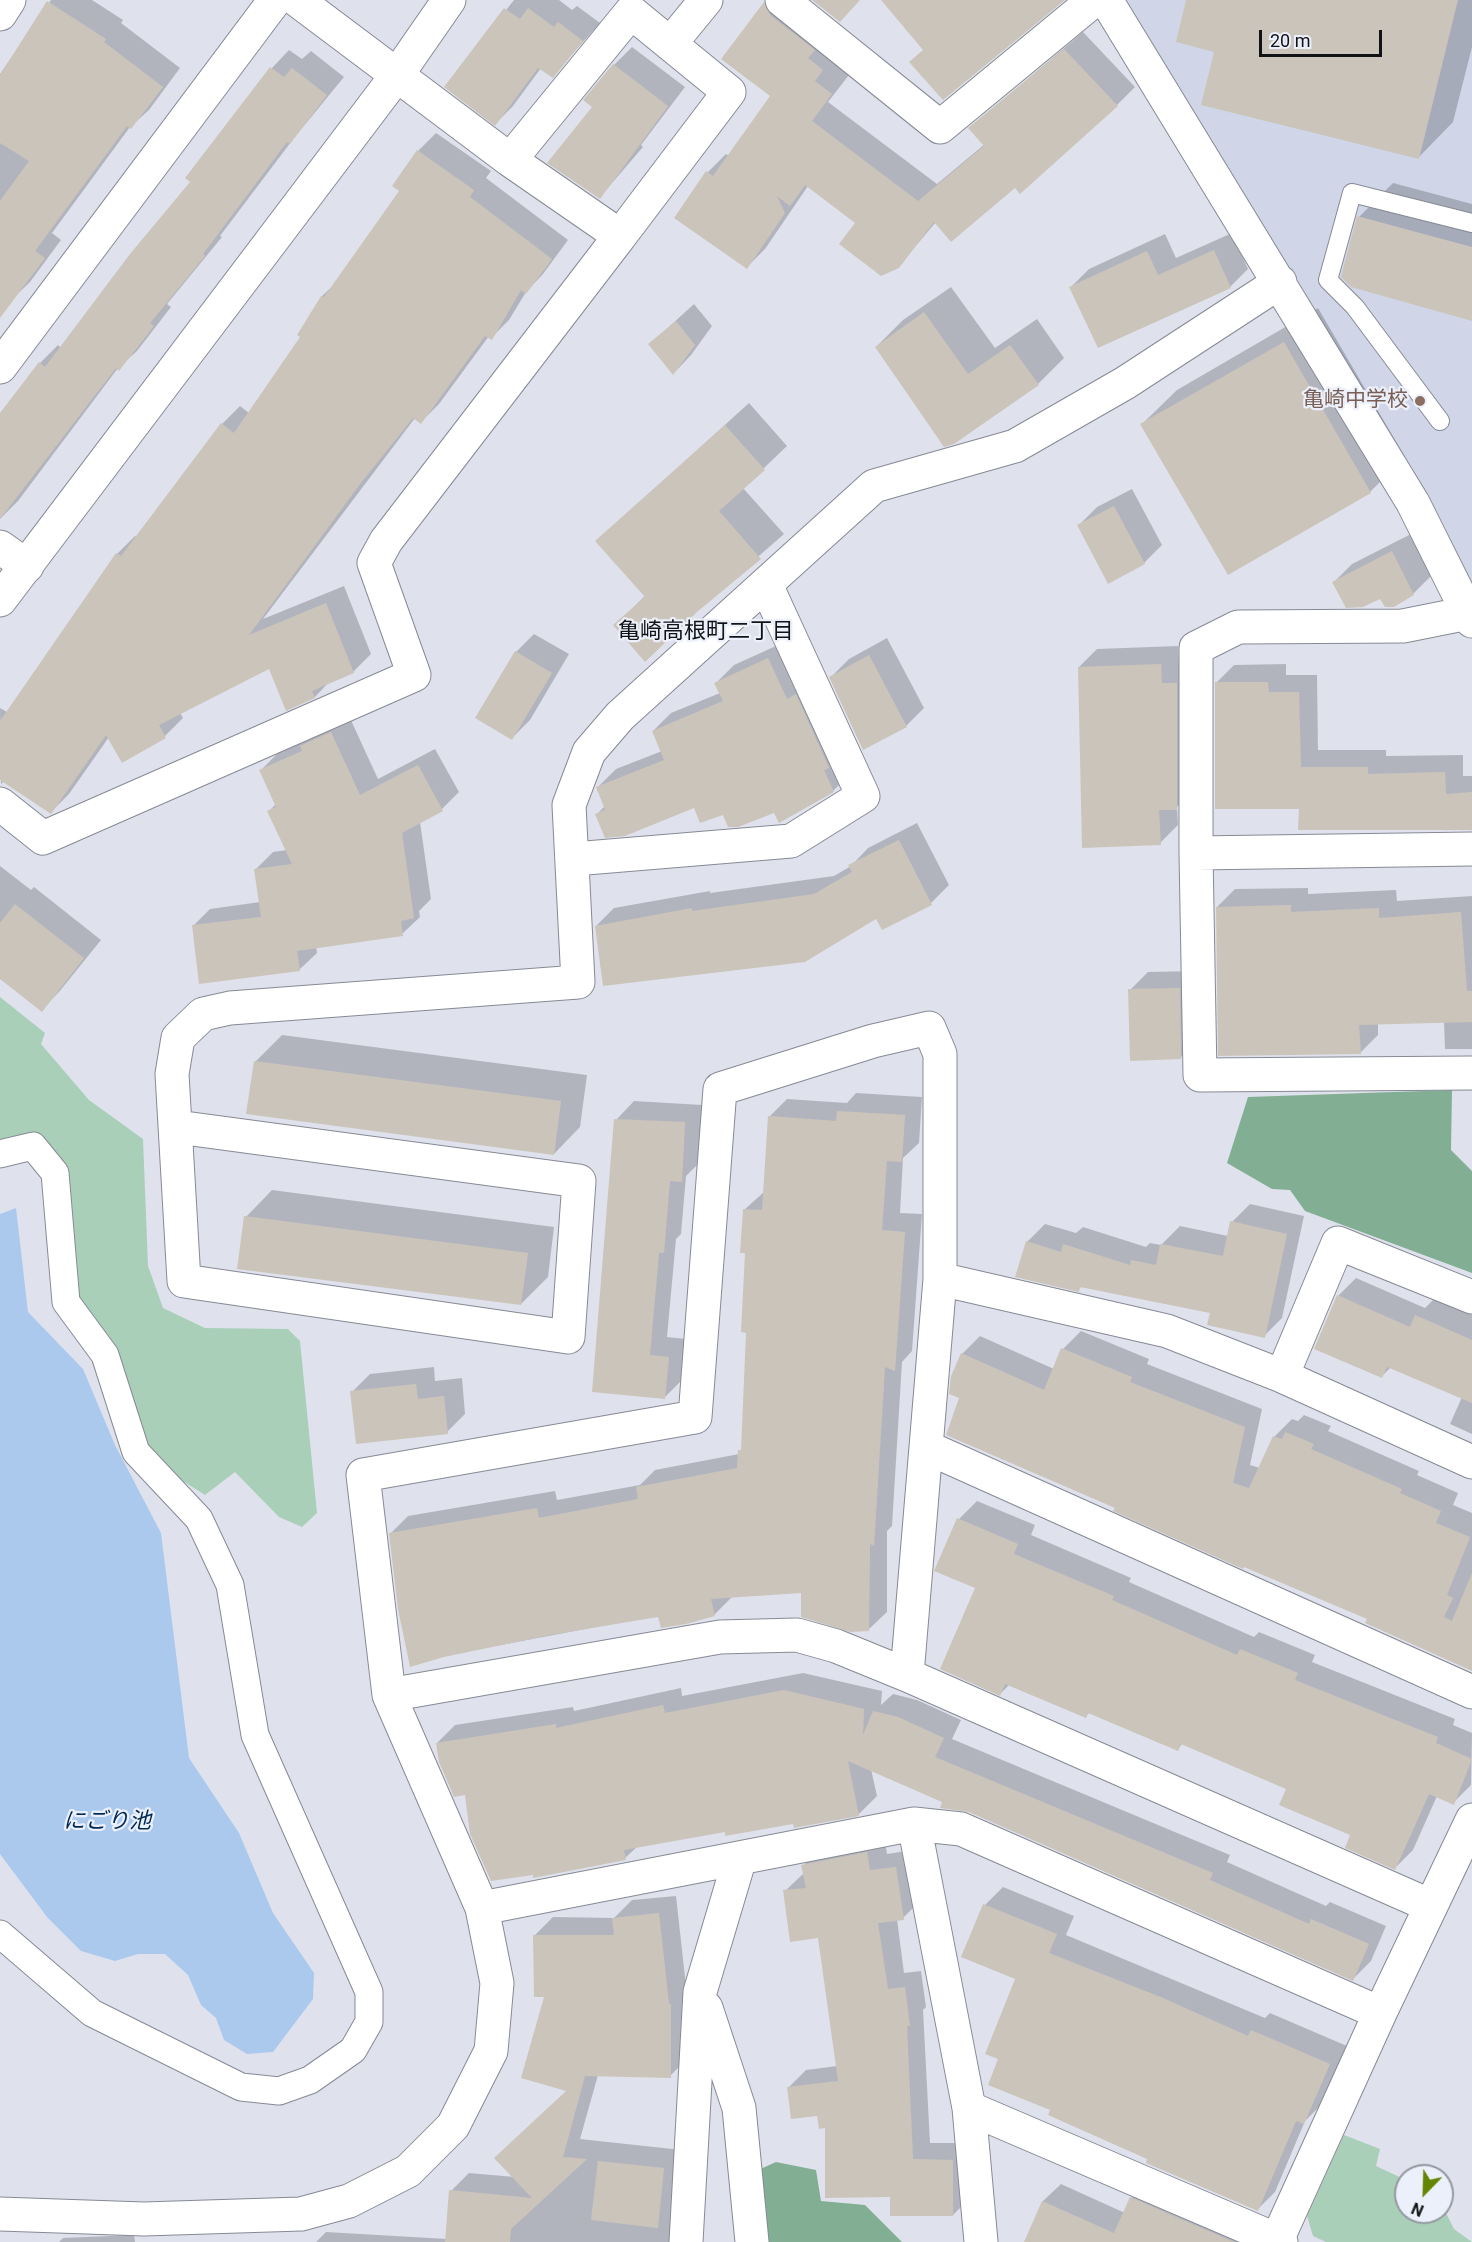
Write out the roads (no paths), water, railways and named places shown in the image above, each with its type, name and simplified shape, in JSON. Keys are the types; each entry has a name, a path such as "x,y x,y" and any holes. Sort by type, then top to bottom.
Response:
{"street":[{"path":"0,14 9,0"},
{"path":"0,367 275,0"},
{"path":"297,0 510,160 620,236"},
{"path":"0,600 397,75 449,0"},
{"path":"670,44 706,0"},
{"path":"782,0 940,127 1094,0"},
{"path":"1106,0 1280,282 1413,504 1470,617 1403,626 1238,627 1197,648 1196,853 1200,1075 1472,1072"},
{"path":"0,804 43,838 414,675 374,563 386,541 729,92 631,12 510,160"},
{"path":"177,1127 579,1181 568,1337 184,1281 177,1127 172,1074 178,1038 203,1014 230,1008 578,982 574,859 569,805 589,752 620,716 874,486 1015,446 1125,383 1280,282"},
{"path":"0,547 27,566"},
{"path":"574,859 791,841 863,796 766,585"},
{"path":"1196,853 1472,849"},
{"path":"0,2214 144,2230 301,2214 349,2200 408,2171 453,2126 491,2051 497,1983 482,1908 389,1695 363,1475 695,1417 720,1089 873,1041 929,1028 940,1054 940,1279 907,1675"},
{"path":"0,1154 33,1146 55,1173 66,1302 105,1355 136,1452 198,1519 230,1585 255,1735 369,1992 369,2022 353,2050 310,2080 279,2091 241,2087 92,2013 0,1934"},
{"path":"1282,1376 1338,1243 1472,1297"},
{"path":"940,1279 1167,1331 1282,1376 1472,1462"},
{"path":"926,1447 1472,1692"},
{"path":"389,1695 720,1637 797,1635 836,1646 907,1675 1431,1906"},
{"path":"969,2108 1279,2241 1380,2013 1472,1820"},
{"path":"482,1908 914,1824 961,1829 1380,2013"},
{"path":"914,1824 969,2108 981,2242"},
{"path":"686,2242 700,1992 740,1858"},
{"path":"700,1992 739,2108 752,2242"}],"lane":[{"path":"1440,421 1355,307 1328,280 1352,192 1472,223"}],"water":[{"name":"にごり池","path":"16,1208 28,1312 83,1369 115,1445 161,1533 189,1758 239,1833 273,1913 314,1973 313,1999 273,2052 247,2054 224,2040 216,2018 201,2005 188,1975 165,1954 138,1954 115,1961 81,1951 47,1917 0,1854 0,1214"}],"place":[{"name":"亀崎中学校","path":"1420,401"}],"district":[{"name":"亀崎高根町二丁目","path":"706,632"}]}
